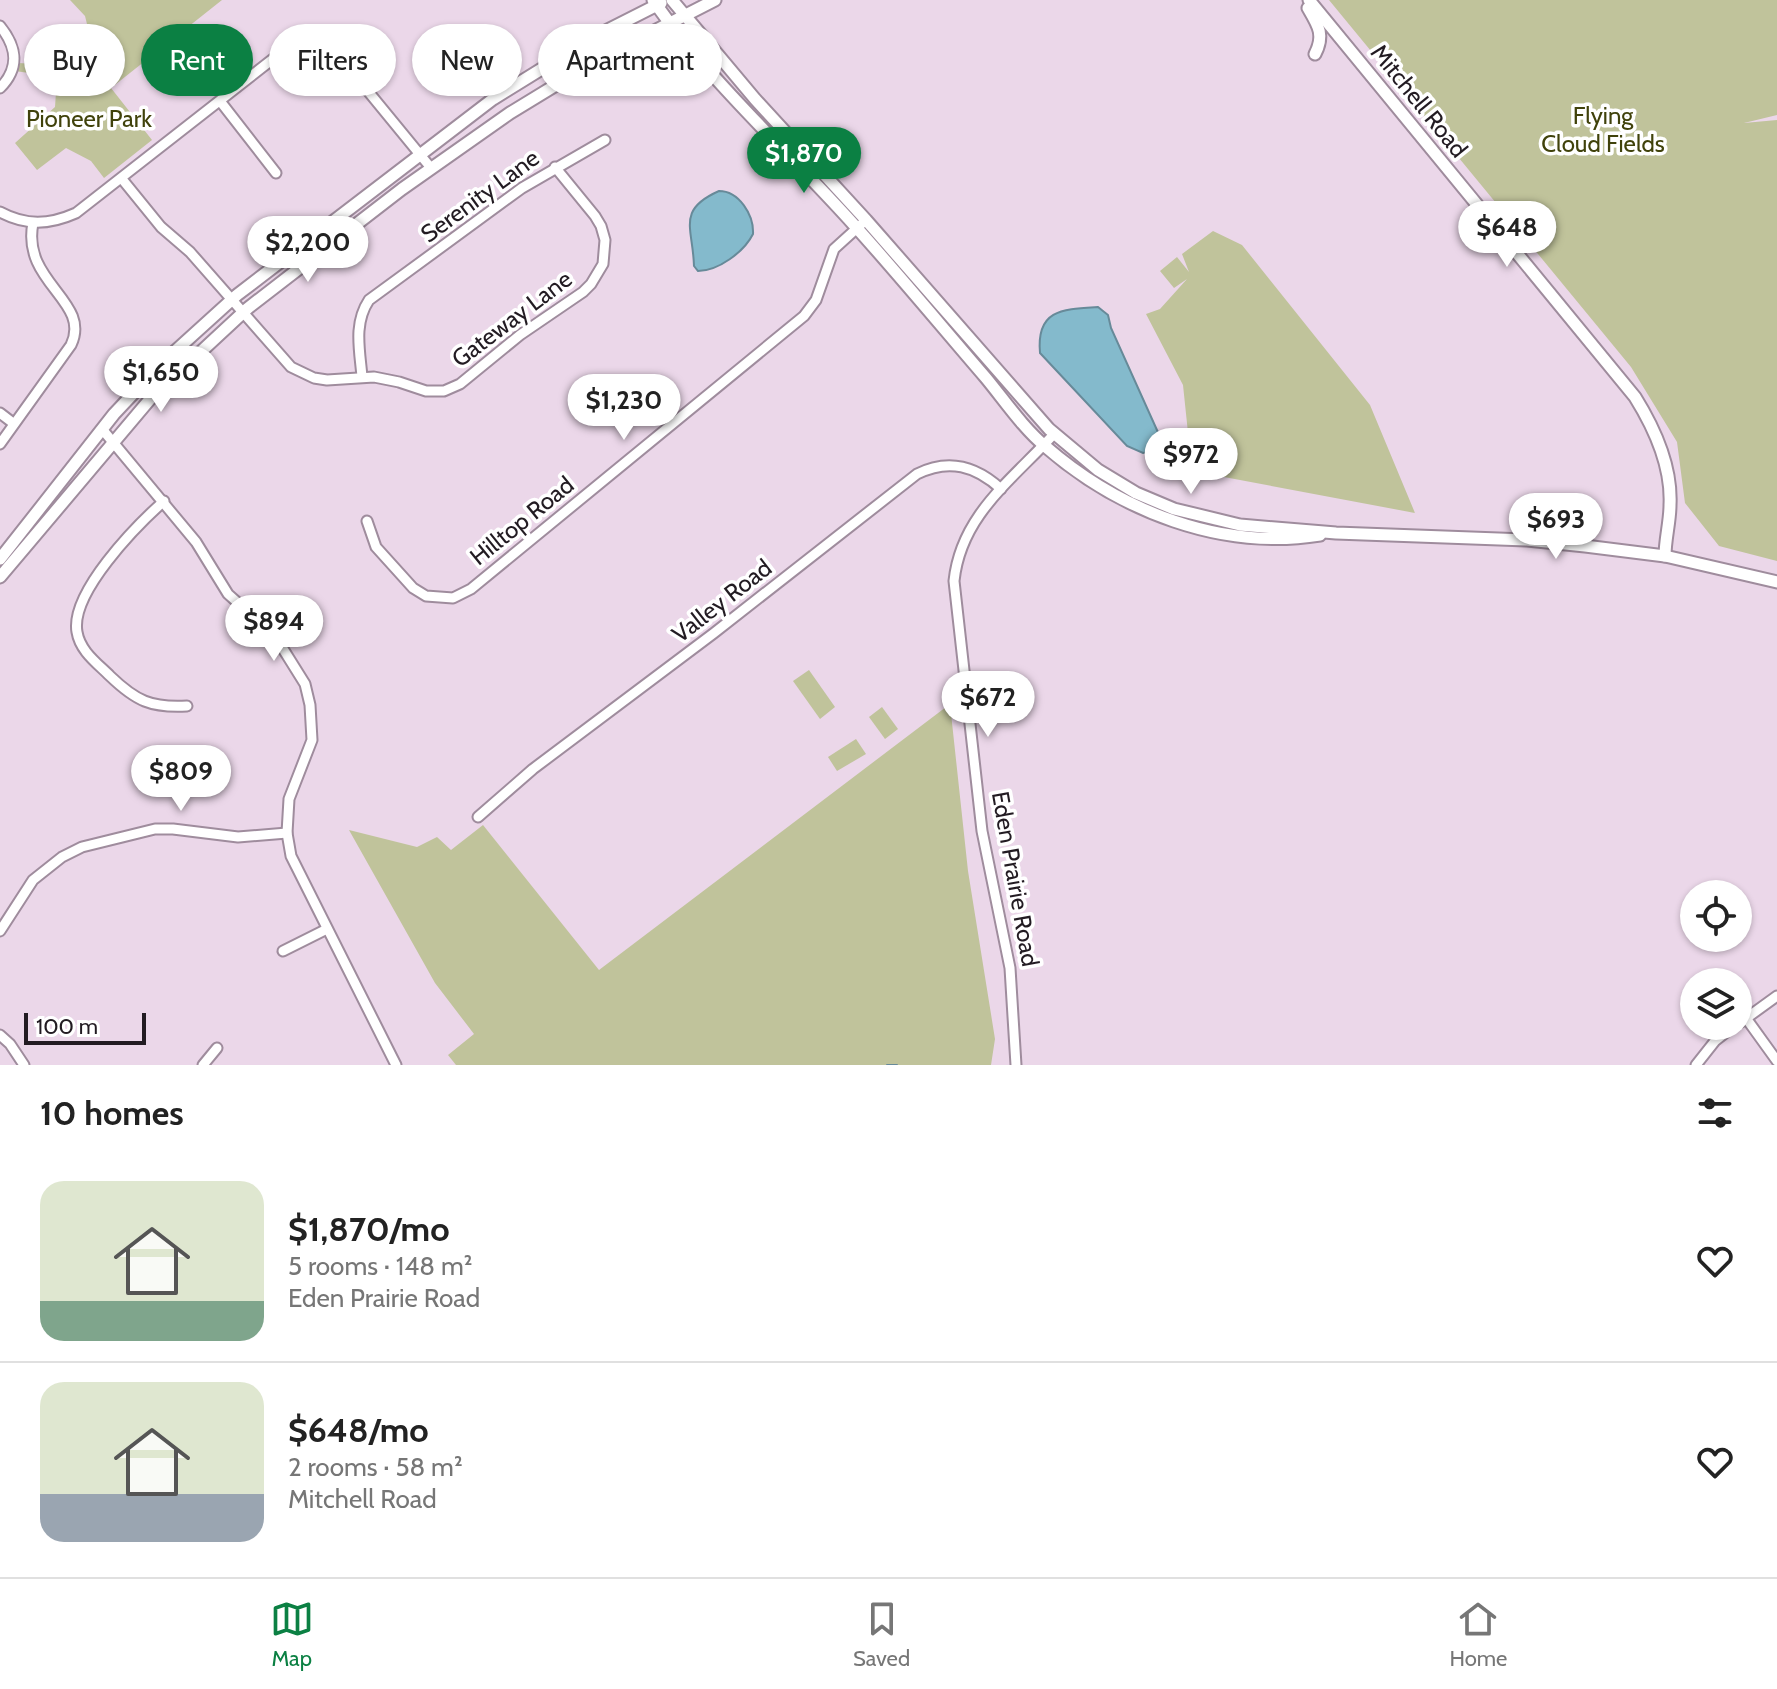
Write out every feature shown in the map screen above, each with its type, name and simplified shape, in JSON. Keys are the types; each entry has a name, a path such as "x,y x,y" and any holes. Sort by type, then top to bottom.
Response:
{"main road":[{"path":"0,577 113,441 175,374 242,314 431,168 540,94 715,0"},
{"path":"1306,0 1321,31 1315,54"},
{"name":"Mitchell Road","path":"1306,0 1641,406 1655,432 1666,468 1671,504 1665,556"},
{"path":"662,1 684,15 1044,445 1090,480 1129,504 1188,526 1271,538 1296,539 1336,533"},
{"path":"662,1 669,22 862,224 1054,434 1098,470 1155,503 1194,516 1240,525 1336,533 1527,540 1665,556 1777,582"},
{"path":"0,559 102,429 162,363 231,301 419,154 517,83 662,1"}],"street":[{"path":"0,26 13,44 15,56 10,77 0,88"},
{"path":"0,212 33,223 62,220 76,213 315,29 431,168"},
{"path":"220,101 276,173"},
{"name":"Serenity Lane","path":"362,377 358,331 361,315 369,300 522,188 605,140"},
{"name":"Gateway Lane","path":"122,179 161,227 190,252 283,360 301,373 327,380 362,377 387,379 434,392 453,388 591,284 603,264 606,251 601,226 555,167"},
{"path":"0,444 71,345 76,328 70,311 38,268 31,245 33,223"},
{"name":"Hilltop Road","path":"367,521 376,547 413,588 426,596 453,598 471,589 804,316 816,300 834,249 862,224"},
{"path":"0,413 13,423"},
{"path":"102,429 203,551 228,594 266,626 305,684 312,740 289,799 287,833 291,856 396,1065"},
{"name":"Eden Prairie Road","path":"1016,1065 1010,968 982,831 954,581 960,548 980,511 1054,434"},
{"name":"Valley Road","path":"478,817 533,769 714,633 917,474 947,464 968,468 990,479 1001,489"},
{"path":"164,501 134,529 87,590 78,608 77,631 85,650 137,699 162,707 187,706"},
{"path":"308,697 320,695"},
{"path":"0,931 33,880 62,857 82,847 155,829 238,837 287,833"},
{"path":"283,951 327,929"},
{"path":"1752,1014 1777,996"},
{"path":"0,1035 24,1065"},
{"path":"1752,1036 1777,1061"},
{"path":"1696,1065 1716,1040"},
{"path":"203,1065 217,1048"}],"green space":[{"name":"Pioneer Park","path":"70,0 222,0 192,24 141,24 141,64 125,77 125,24 87,24 85,16"},
{"name":"Flying Cloud Fields","path":"1329,0 1777,0 1777,115 1744,123 1777,120 1777,561 1719,546 1685,503 1677,442 1631,367"},
{"name":"Pioneer Park","path":"17,63 24,63 24,72 15,71"},
{"name":"Pioneer Park","path":"56,96 117,96 152,140 104,178 91,161 66,148 37,170 15,143 55,107"},
{"path":"1213,231 1242,245 1370,405 1415,513 1192,471 1183,385 1146,314 1160,309 1187,279 1174,288 1160,271 1177,257 1189,272 1182,254"},
{"path":"809,670 835,707 820,719 793,681"},
{"path":"950,704 968,871 995,1039 991,1065 456,1065 448,1055 474,1034 435,983 349,830 417,847 437,837 451,850 483,825 599,970"},
{"path":"882,707 898,729 885,739 869,717"},
{"path":"856,739 866,754 837,771 828,757"}],"water":[{"path":"719,191 733,195 744,205 751,219 753,234 730,259 714,268 698,271 694,266 690,231 692,213 697,205"},
{"path":"1098,307 1108,315 1161,439 1153,451 1143,453 1127,446 1040,353 1042,328 1054,314"}],"waterway":[{"path":"887,1065 897,1065"}]}
